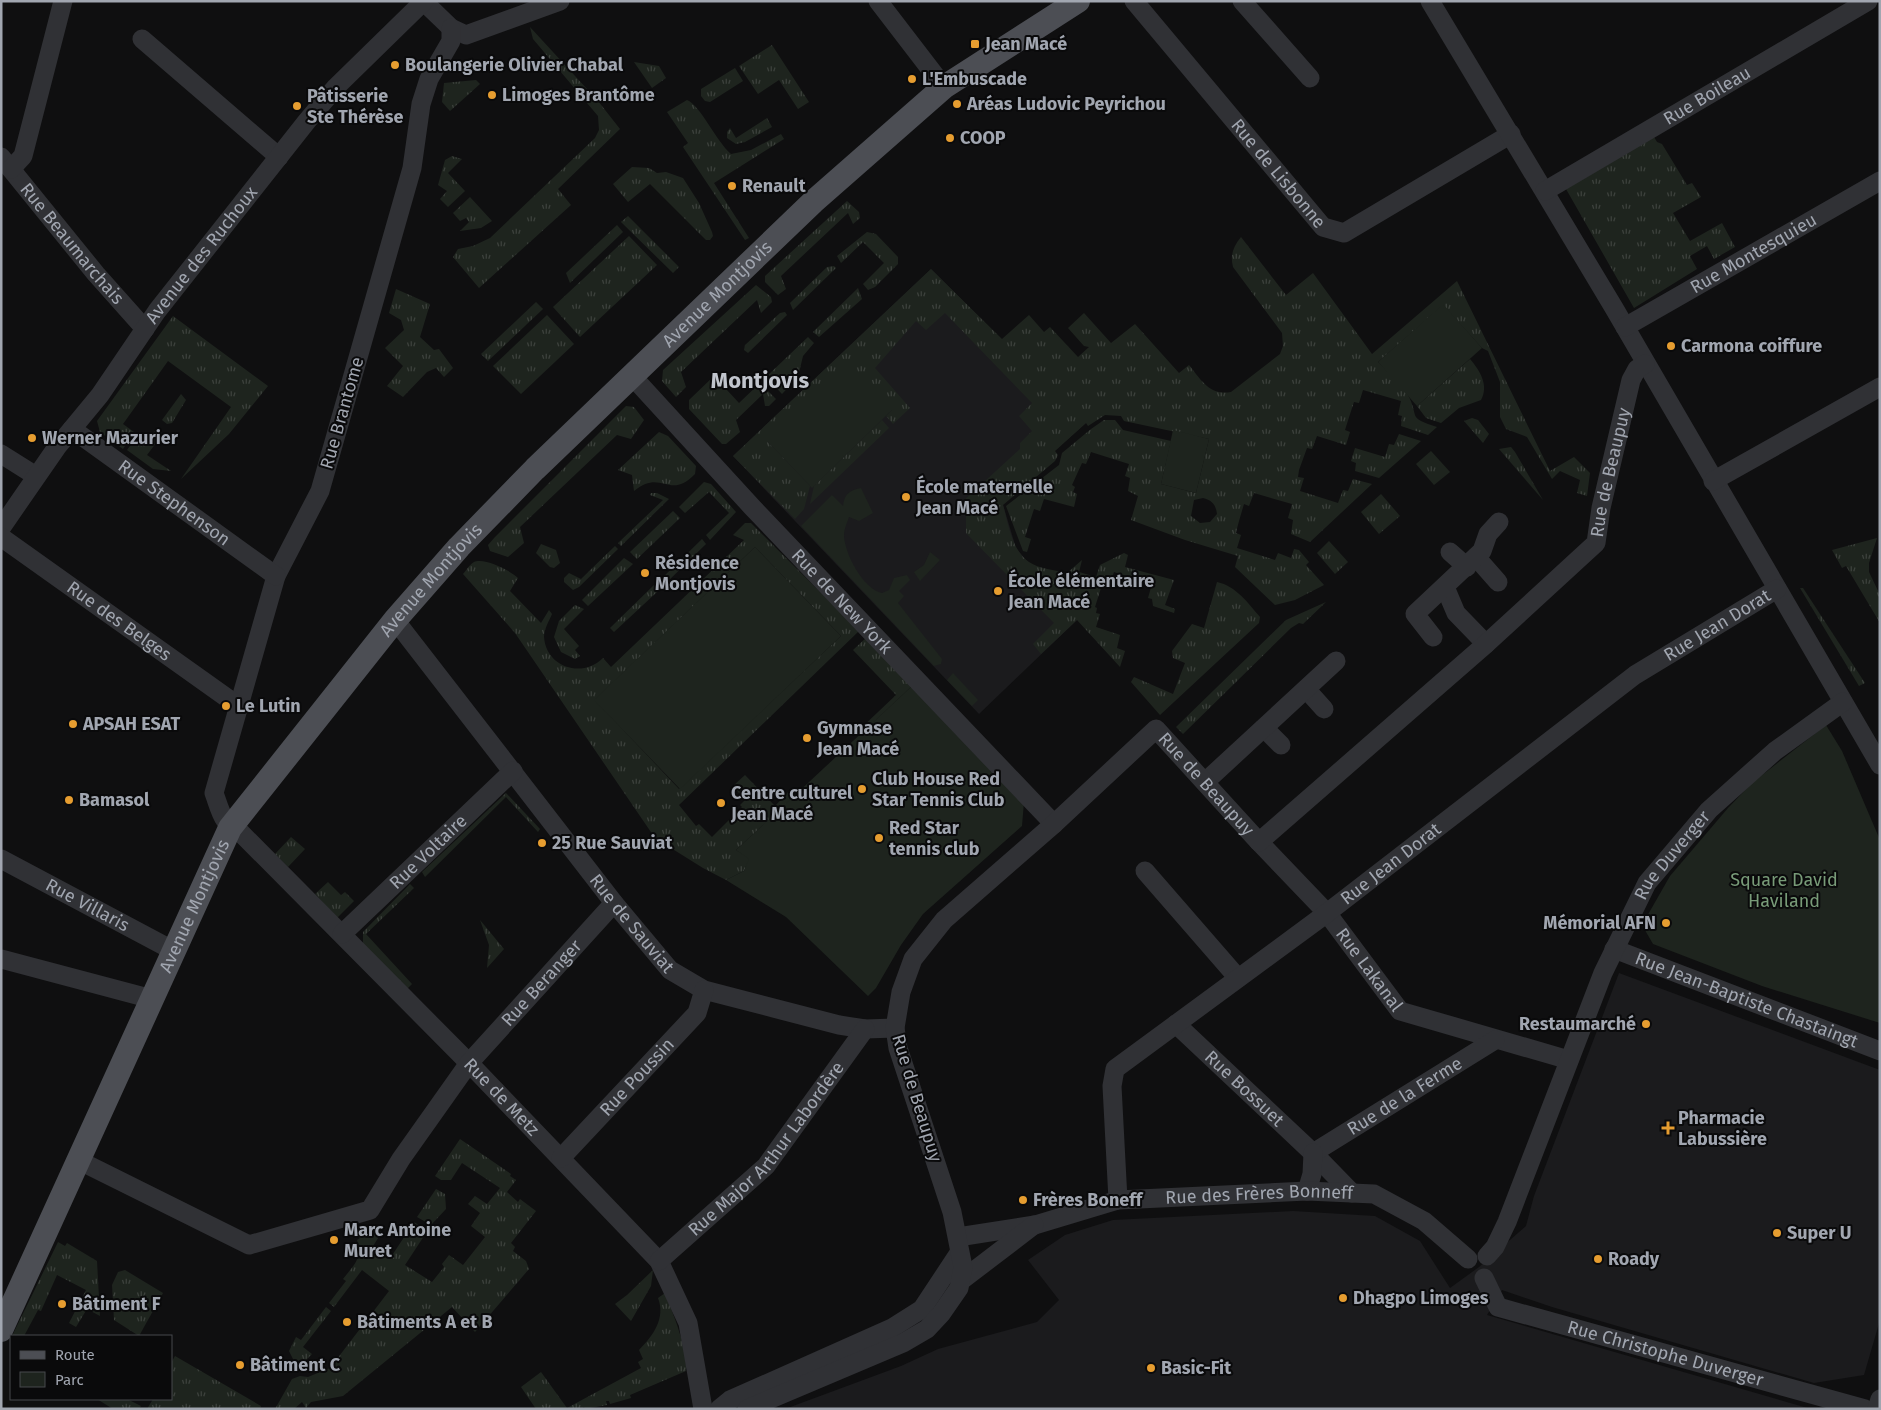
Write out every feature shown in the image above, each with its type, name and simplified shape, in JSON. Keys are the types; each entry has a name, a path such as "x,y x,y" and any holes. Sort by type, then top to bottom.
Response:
{"main road":[{"name":"Avenue Montjovis","path":"1,1330 80,1161 230,828 395,620 459,547 534,469 813,202 944,87 1078,1"}],"street":[{"path":"6,163 23,156 63,1"},
{"path":"424,2 452,28 466,35 560,1"},
{"path":"878,1 944,87"},
{"name":"Rue de Lisbonne","path":"1134,1 1323,228 1344,233 1511,134"},
{"path":"1242,1 1310,78"},
{"path":"1430,1 1545,191 1880,765"},
{"name":"Rue Boileau","path":"1545,191 1868,1"},
{"name":"Avenue des Ruchoux","path":"1,528 36,476 100,395 157,311 279,157 336,87 424,2"},
{"name":"Rue Brantome","path":"230,828 222,817 214,793 237,705 276,576 320,491 412,168 421,104 429,79 451,41 452,28"},
{"path":"142,39 279,157"},
{"name":"Rue Beaumarchais","path":"6,163 96,274 145,329"},
{"name":"Rue Montesquieu","path":"1625,327 1880,181"},
{"name":"Rue de Beaupuy","path":"962,1280 963,1267 952,1212 898,1048 895,1028 901,992 913,959 944,920 1054,824 1156,729 1259,842 1486,644 1596,543 1601,508 1631,380 1637,370 1645,364"},
{"name":"Rue de New York","path":"632,376 752,507 1054,824"},
{"path":"1713,481 1880,387"},
{"name":"Rue Stephenson","path":"72,429 276,576"},
{"path":"1,454 36,476"},
{"path":"1433,637 1409,608 1445,587 1482,551 1488,534 1499,522"},
{"name":"Rue des Belges","path":"1,537 237,705"},
{"path":"1450,552 1471,562 1498,582"},
{"path":"1445,587 1456,612 1486,644"},
{"name":"Rue Jean Dorat","path":"1118,1200 1112,1086 1115,1070 1327,913 1635,675 1777,589"},
{"name":"Rue de Sauviat","path":"395,620 514,771 614,903 670,970 704,990 839,1025 865,1029 895,1028"},
{"path":"1205,782 1336,661"},
{"path":"1306,689 1324,709"},
{"name":"Rue Duverger","path":"1569,1060 1614,949 1647,883 1709,810 1775,751 1843,702"},
{"path":"1264,728 1281,745"},
{"name":"Rue Voltaire","path":"342,934 514,771"},
{"name":"Rue de Metz","path":"230,828 241,833 342,934 659,1261 688,1323 703,1409"},
{"name":"Rue Lakanal","path":"1259,842 1327,913 1400,1011 1494,1040 1569,1060"},
{"name":"Rue Villaris","path":"1,859 174,951"},
{"path":"1144,872 1238,978"},
{"name":"Rue Beranger","path":"80,1161 249,1245 370,1210 401,1159 469,1063 614,903"},
{"name":"Rue Jean-Baptiste Chastaingt","path":"1614,949 1880,1051"},
{"path":"1,959 152,999"},
{"name":"Rue Poussin","path":"561,1158 697,1013 704,990"},
{"name":"Rue Bossuet","path":"1176,1024 1313,1153 1352,1193"},
{"name":"Rue Major Arthur Labordère","path":"659,1261 766,1166 865,1029"},
{"name":"Rue de la Ferme","path":"1313,1153 1494,1040"},
{"path":"1487,1256 1495,1247 1507,1222 1569,1060"},
{"path":"1306,1192 1312,1174 1313,1153"},
{"name":"Rue des Frères Bonneff","path":"958,1245 1035,1225 1118,1200 1306,1192 1352,1193 1374,1194 1424,1221 1468,1259"},
{"name":"Rue des Frères Bonneff","path":"962,1280 1035,1225"},
{"path":"719,1409 730,1400 892,1328 922,1309 958,1245 967,1259 986,1263"},
{"path":"1476,1253 1487,1256 1490,1260 1491,1270 1484,1278 1477,1279 1468,1274 1466,1264 1468,1259 1476,1253"},
{"name":"Rue Christophe Duverger","path":"1484,1278 1498,1307 1865,1409"},
{"path":"747,1409 866,1360 927,1329 941,1314 962,1280"},
{"path":"1877,1409 1880,1399"}],"shaded area":[{"path":"931,269 1086,423 1001,498 1016,548 1077,620 979,714 733,456"},
{"path":"1619,973 1880,1070 1880,1320 1864,1375 1814,1383 1552,1307 1502,1290 1487,1315 1811,1409 785,1409 901,1366 938,1349 1037,1322 1059,1300 1028,1260 1065,1235 1113,1220 1293,1211 1375,1216 1420,1241 1450,1288 1479,1267 1526,1226 1534,1196"}],"green space":[{"path":"530,27 598,101 620,129 558,189 571,205 479,288 453,257 458,249 473,246 490,238 595,138 599,130 598,116 533,39"},
{"path":"772,45 809,102 798,109 779,80 758,94 739,66"},
{"path":"634,62 659,66 666,78 652,88"},
{"path":"735,68 743,81 710,102 705,101 701,96 701,89"},
{"path":"476,80 480,84 450,111 442,102 444,83"},
{"path":"687,100 697,109 731,154 751,150 781,134 784,139 714,183 749,238 745,240 683,147 688,143 667,112"},
{"path":"767,118 772,127 745,142 736,144 727,138 727,132 730,128 736,138"},
{"path":"1654,137 1657,142 1662,144 1687,185 1692,183 1701,197 1673,213 1690,241 1722,223 1735,247 1714,259 1707,246 1690,256 1697,269 1634,308 1566,189"},
{"path":"452,156 462,159 448,173 465,191 448,207 440,199 447,191 438,185 445,160"},
{"path":"632,167 649,168 657,173 666,172 683,178 699,203 712,232 713,236 710,240 706,240 650,184 628,202 613,184"},
{"path":"470,197 492,221 481,228 460,231 469,222 466,218 460,221 453,213"},
{"path":"847,201 859,212 860,218 853,224 848,213 781,276 786,289 778,295 765,282 765,276"},
{"path":"628,216 679,267 673,273 621,222"},
{"path":"617,225 623,232 570,283 566,273"},
{"path":"867,232 876,234 898,257 898,264 875,287 868,290 863,284 884,263 863,242 841,263 837,256"},
{"path":"629,236 657,265 580,337 553,307"},
{"path":"1241,237 1286,295 1313,273 1372,354 1457,281 1550,471 1574,457 1590,473 1587,496 1577,493 1580,480 1560,471 1552,479 1527,437 1506,429 1500,417 1500,382 1488,351 1482,348 1443,305 1378,362 1408,395 1417,419 1437,427 1428,435 1401,426 1402,416 1398,415 1401,401 1363,390 1359,403 1354,402 1346,426 1345,430 1350,432 1346,445 1317,436 1312,449 1307,448 1298,477 1304,478 1300,491 1338,503 1343,490 1348,491 1353,479 1372,484 1310,542 1291,534 1293,520 1288,518 1292,504 1254,493 1249,506 1244,504 1236,533 1241,535 1237,548 1275,560 1278,553 1291,558 1294,549 1299,550 1309,562 1306,565 1324,585 1295,600 1275,605 1235,567 1238,556 1185,540 1131,520 1138,496 1128,491 1130,478 1125,476 1129,464 1091,452 1086,464 1082,463 1072,485 1075,487 1073,492 1077,494 1074,507 1044,499 1040,511 1034,509 1025,537 1031,539 1027,552 1023,551 1006,506 1059,465 1062,453 1104,420 1115,420 1123,430 1171,441 1161,484 1196,493 1209,439 1124,421 1121,416 1105,415 1088,426 1086,423 1055,451 1058,455 1055,461 1003,505 1018,551 1029,562 1042,568 1067,573 1082,560 1079,572 1096,577 1100,565 1124,553 1128,555 1125,567 1174,580 1165,605 1175,609 1174,613 1153,606 1152,599 1148,598 1152,584 1114,572 1109,586 1104,584 1101,588 1095,607 1097,608 1096,613 1100,614 1096,627 1120,635 1117,648 1125,651 1120,667 1077,620 1041,654 1033,644 1054,623 966,533 966,511 959,505 1020,449 1020,443 1032,431 1019,416 1032,403 945,313 926,330 916,321 875,368 910,408 893,424 886,416 892,410 768,442 810,486 804,509 795,519 733,456 931,269 1002,339 1029,315 1044,332 1050,327 1078,357 1089,347 1084,346 1068,328 1084,313 1111,343 1135,324 1179,373 1189,365 1207,386 1217,392 1231,392 1280,354 1283,346 1282,333 1233,267 1232,255","holes":["1203,498 1213,503 1217,514 1210,522 1200,523 1191,516 1194,500"]},
{"path":"834,266 836,268 793,310 790,303 827,267"},
{"path":"756,285 771,297 772,302 761,313 757,300 681,372 686,387 676,397 662,381 663,370"},
{"path":"858,288 862,299 819,337 813,332"},
{"path":"396,289 430,304 420,337 434,350 439,349 453,368 444,377 436,368 427,372 403,397 387,386 403,366 385,348 404,330 401,320 389,313"},
{"path":"536,302 543,309 488,361 481,354"},
{"path":"1443,304 1482,348 1417,406 1378,362"},
{"path":"785,312 787,315 748,353 744,350 745,345 780,313"},
{"path":"547,315 574,344 521,394 493,366"},
{"path":"173,316 268,386 229,434 181,479 231,407 168,361 123,424 134,432 123,449 100,432 97,421"},
{"path":"808,337 814,343 803,356 798,377 782,394 766,377"},
{"path":"1470,359 1480,373 1484,384 1481,400 1459,408 1441,423 1426,418 1417,406"},
{"path":"848,364 893,409 812,488 768,442"},
{"path":"714,376 739,403 760,383 776,399 769,406 765,406 763,394 736,420 740,432 726,444 722,444 689,409 689,400"},
{"path":"181,394 186,400 172,423 167,424 162,420"},
{"path":"626,406 634,407 644,420 631,439 617,435 520,527 524,543 508,557 490,551 488,545 495,537"},
{"path":"1472,418 1478,420 1489,434 1483,443 1464,421"},
{"path":"882,420 889,428 810,504 814,486"},
{"path":"157,428 161,431 162,435 147,455 171,471 153,469 127,450 138,435 147,441"},
{"path":"1173,430 1209,439 1196,493 1161,484"},
{"path":"659,432 668,436 696,466 695,474 686,482 678,485 652,482 634,491 632,475 618,470"},
{"path":"1399,434 1421,441 1379,478 1355,471 1356,463 1351,461 1355,448 1385,457 1389,444 1394,445"},
{"path":"1511,447 1515,452 1543,500 1499,449"},
{"path":"1431,451 1450,472 1434,485 1416,464"},
{"path":"704,482 711,484 736,512 710,540 706,535 729,513 709,492 685,513 679,507"},
{"path":"861,488 873,513 859,521 849,517 844,536 851,561 868,585 882,593 889,590 894,578 907,575 910,580 899,591 904,596 898,603 942,659 941,664 934,666 801,526 832,495 843,506 848,493"},
{"path":"651,493 657,493 669,499 621,546 618,543 663,500 650,495"},
{"path":"1381,494 1400,516 1379,534 1361,512"},
{"path":"673,511 680,518 637,559 630,552"},
{"path":"745,523 751,523 859,631 679,805 696,826 699,824 712,837 742,807 740,805 745,800 733,786 745,775 775,806 790,790 795,796 736,850 749,858 806,807 744,877 746,866 744,871 726,880 655,838 515,633 463,574 472,563 478,561 490,563 510,572 518,578 510,591 541,623 549,610 552,614 544,637 546,647 551,656 566,667 585,668 603,658 611,667 744,540 733,535","holes":["755,547 841,636 679,789 595,700"]},
{"path":"1877,538 1869,563 1869,572 1880,595 1880,623 1846,566 1842,568 1832,550"},
{"path":"702,539 706,544 664,585 658,582"},
{"path":"1329,541 1348,562 1335,574 1317,553"},
{"path":"541,544 556,550 560,563 554,568 550,567 536,553"},
{"path":"615,546 618,549 579,587 573,590 564,582 564,578 569,573 581,579"},
{"path":"755,547 841,636 680,789 594,700"},
{"path":"930,552 940,560 920,581 914,572 924,565"},
{"path":"624,558 633,564 588,606 582,600"},
{"path":"1217,582 1236,591 1260,617 1259,623 1160,715 1131,682 1134,677 1173,694 1185,663 1173,658 1172,651 1192,624 1204,628"},
{"path":"654,585 657,592 614,632 610,628"},
{"path":"1800,588 1803,588 1865,683 1859,686"},
{"path":"1326,602 1303,624 1299,623 1291,628 1183,734 1176,727 1286,620"},
{"path":"575,605 584,609 564,629 579,646 575,650 580,656 575,659 561,652 554,637 559,621"},
{"path":"867,637 912,686 862,733 859,730 896,695 853,650"},
{"path":"953,673 978,700 972,706 947,680"},
{"name":"Red Star tennis club","path":"912,686 1024,802 1022,826 923,914 901,945 876,988 868,996 786,917 726,880 744,871 749,859 736,850"},
{"name":"Square David Haviland","path":"1826,725 1842,751 1880,840 1880,1023 1762,986 1653,944 1642,925 1670,876 1728,808 1752,783"},
{"path":"506,793 540,829 538,832 506,797 425,877 422,872"},
{"path":"291,837 305,849 288,867 275,854"},
{"path":"328,882 341,895 345,892 354,901 337,918 315,894"},
{"path":"410,884 414,888 366,934 412,984 406,990 363,944 363,932"},
{"path":"480,920 504,949 487,968 489,945"},
{"path":"460,1139 511,1174 510,1176 516,1180 507,1192 518,1202 520,1199 536,1211 511,1243 515,1247 513,1251 526,1261 529,1269 475,1332 452,1307 343,1396 311,1402 306,1408 302,1402 294,1409 275,1409 292,1379 300,1376 308,1377 330,1368 389,1291 362,1270 334,1307 329,1303 346,1281 343,1279 358,1257 359,1246 357,1240 360,1238 350,1232 373,1225 382,1232 373,1246 391,1257 414,1222 425,1229 426,1233 405,1265 432,1282 444,1267 442,1264 449,1255 463,1265 485,1237 471,1226 480,1213 468,1204 475,1196 487,1204 500,1188 462,1163 451,1180 441,1180 435,1176"},
{"path":"436,1189 445,1194 446,1209 431,1225 417,1217"},
{"path":"58,1242 65,1246 67,1243 97,1261 100,1316 87,1309 76,1327 69,1323 86,1290 57,1275 41,1311 38,1310 25,1335 12,1335"},
{"path":"125,1270 163,1293 140,1335 114,1320 112,1285 118,1272"},
{"path":"653,1270 651,1286 631,1321 615,1304"},
{"path":"665,1293 685,1352 686,1371 630,1395 631,1398 610,1404 609,1401 606,1401 607,1405 585,1409 584,1407 582,1409 536,1409 521,1387 541,1372 567,1408 641,1368 638,1362 643,1359 639,1350 657,1326 660,1313 658,1298"},
{"path":"326,1307 331,1311 303,1347 312,1354 304,1362 294,1361 289,1351 296,1337 301,1340"},
{"path":"175,1356 261,1406 260,1409 147,1409 152,1400 172,1400 172,1361"},
{"path":"99,1400 129,1400 141,1406 139,1409 113,1409"}],"place":[{"name":"Jean Macé","path":"975,44"},
{"name":"Boulangerie Olivier Chabal","path":"395,65"},
{"name":"L'Embuscade","path":"912,79"},
{"name":"Limoges Brantôme","path":"492,95"},
{"name":"Aréas Ludovic Peyrichou","path":"957,104"},
{"name":"Pâtisserie Ste Thérèse","path":"297,106"},
{"name":"COOP","path":"950,138"},
{"name":"Renault","path":"732,186"},
{"name":"Carmona coiffure","path":"1671,346"},
{"name":"Werner Mazurier","path":"32,438"},
{"name":"École maternelle Jean Macé","path":"906,497"},
{"name":"Résidence Montjovis","path":"645,573"},
{"name":"École élémentaire Jean Macé","path":"998,591"},
{"name":"Le Lutin","path":"226,706"},
{"name":"APSAH ESAT","path":"73,724"},
{"name":"Gymnase Jean Macé","path":"807,738"},
{"name":"Club House Red Star Tennis Club","path":"862,789"},
{"name":"Bamasol","path":"69,800"},
{"name":"Centre culturel Jean Macé","path":"721,803"},
{"name":"Red Star tennis club","path":"879,838"},
{"name":"25 Rue Sauviat","path":"542,843"},
{"name":"Mémorial AFN","path":"1666,923"},
{"name":"Restaumarché","path":"1646,1024"},
{"name":"Pharmacie Labussière","path":"1668,1128"},
{"name":"Frères Boneff","path":"1023,1200"},
{"name":"Super U","path":"1777,1233"},
{"name":"Marc Antoine Muret","path":"334,1240"},
{"name":"Roady","path":"1598,1259"},
{"name":"Dhagpo Limoges","path":"1343,1298"},
{"name":"Bâtiment F","path":"62,1304"},
{"name":"Bâtiments A et B","path":"347,1322"},
{"name":"Bâtiment C","path":"240,1365"},
{"name":"Basic-Fit","path":"1151,1368"}],"district":[{"name":"Montjovis","path":"760,380"}]}
